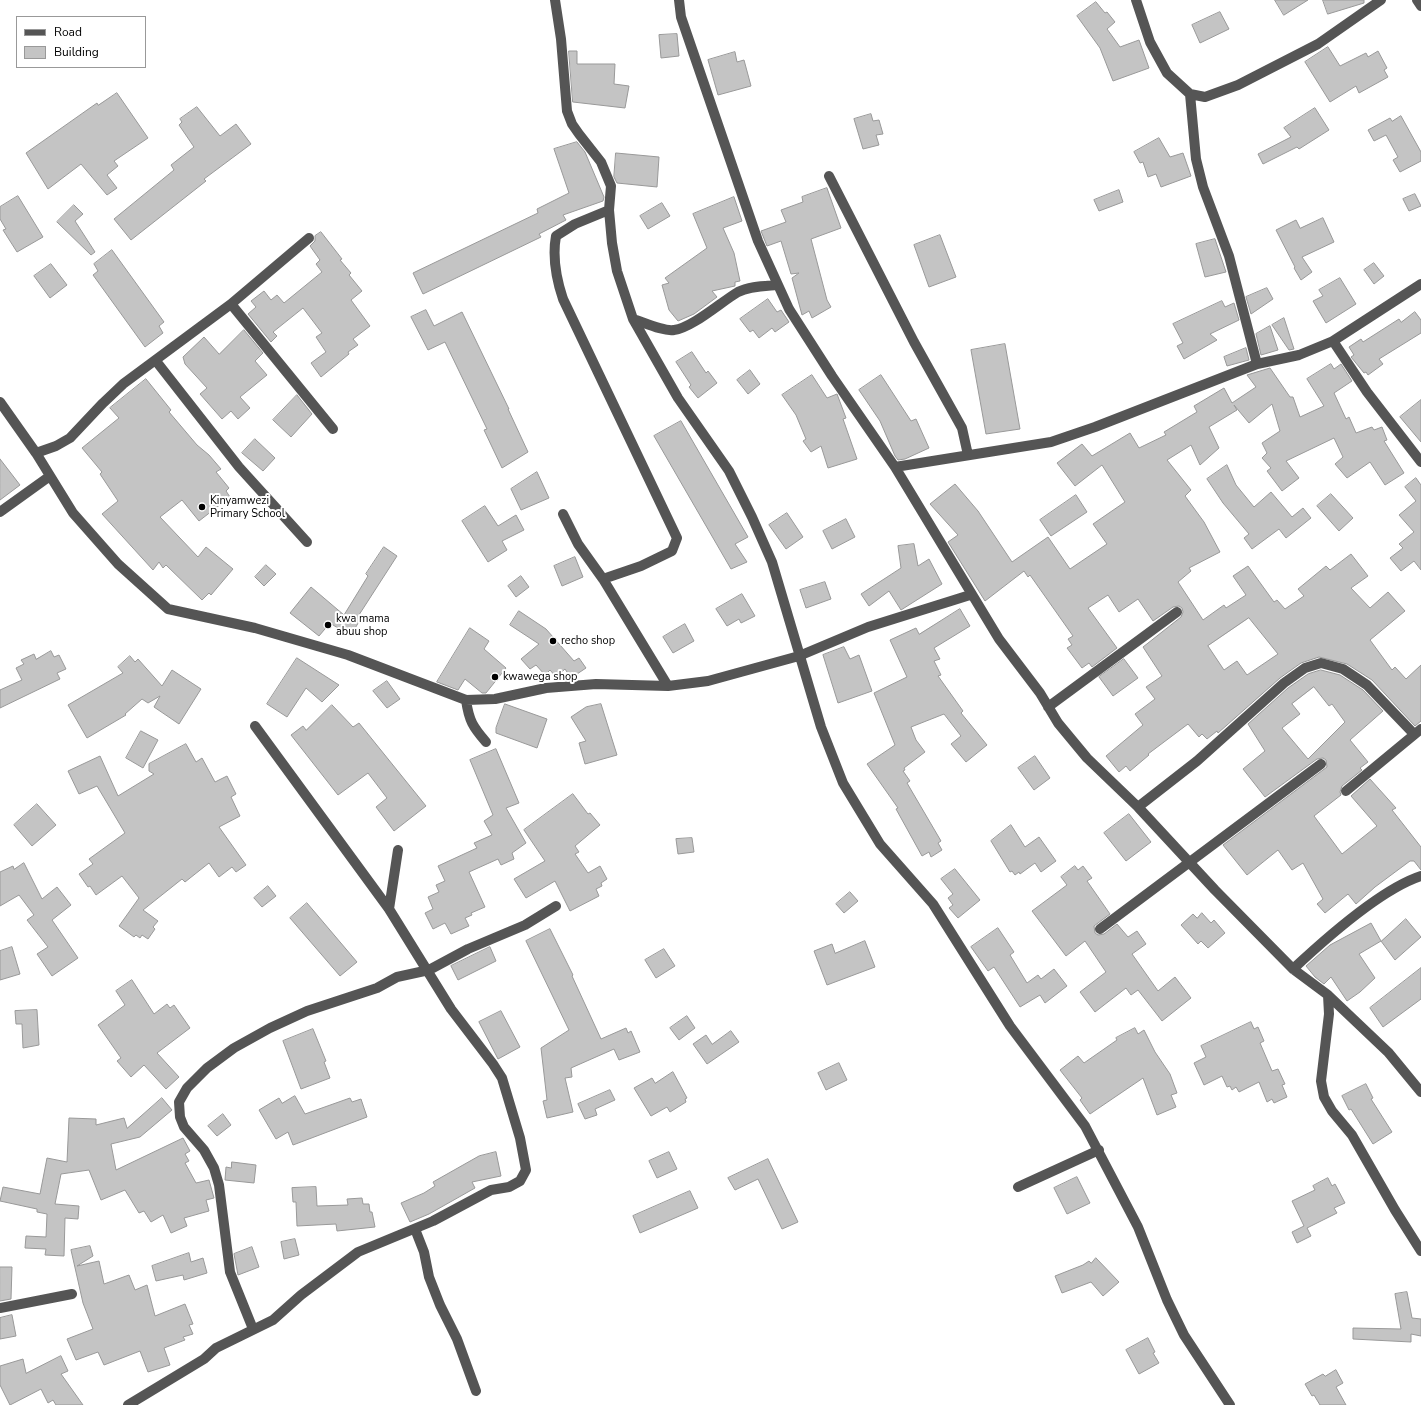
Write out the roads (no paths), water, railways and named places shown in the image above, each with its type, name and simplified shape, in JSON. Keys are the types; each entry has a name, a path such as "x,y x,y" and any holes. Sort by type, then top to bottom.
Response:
{"street":[{"path":"554,0 561,39 567,111 572,124 595,153 607,174 611,186 609,210 612,243 617,271 633,318 678,398 729,471 752,517 772,562 821,727 843,783 880,844 933,904 1010,1026 1086,1126 1138,1227 1167,1300 1184,1335 1230,1405"},
{"path":"679,0 681,17 742,197 758,241 789,309 894,467 998,639 1040,693 1048,707 1082,753 1138,807 1215,890 1293,969 1328,995 1388,1052 1421,1092"},
{"path":"1136,0 1150,42 1167,73 1190,94 1205,97 1238,85 1318,44 1381,0"},
{"path":"1417,0 1421,6"},
{"path":"1190,94 1196,159 1203,188 1229,256 1257,364"},
{"path":"829,176 914,342 962,428 968,455"},
{"path":"603,579 641,566 672,551 677,538 619,419 601,376 564,299 556,274 554,247 556,236 575,224 609,210"},
{"path":"36,453 56,446 70,438 123,384 156,362 231,304 309,238"},
{"path":"633,318 669,330 679,329 725,302 738,292 749,288 777,284"},
{"path":"894,467 1051,442 1096,427 1257,364 1299,355 1333,341 1421,284"},
{"path":"231,304 333,429"},
{"path":"1333,341 1367,392 1421,462"},
{"path":"156,362 239,467 307,542"},
{"path":"0,402 36,453 73,513 118,564 168,609 255,628 348,655 466,700 495,699 546,688 596,684 668,686 708,681 799,656 868,627 970,594"},
{"path":"0,512 50,476"},
{"path":"563,514 578,544 603,579 668,686"},
{"path":"1048,707 1177,612"},
{"path":"1138,807 1197,761 1284,682 1305,668 1321,663 1343,669 1367,685 1418,732 1346,791"},
{"path":"466,700 468,716 473,727 486,742"},
{"path":"128,1405 204,1359 216,1348 273,1320 301,1295 358,1252 415,1229 491,1190 509,1187 520,1181 526,1170 520,1138 502,1078 452,1009 389,908 255,726"},
{"path":"1100,929 1321,764"},
{"path":"389,908 398,850"},
{"path":"1293,969 1317,946 1368,907 1412,879 1421,876"},
{"path":"253,1329 230,1272 219,1185 214,1168 204,1150 184,1127 180,1117 179,1102 187,1088 207,1068 234,1048 270,1028 307,1011 377,988 397,977 429,970 468,949 525,925 556,906"},
{"path":"1328,995 1329,1014 1321,1081 1324,1097 1332,1111 1352,1135 1395,1210 1421,1251"},
{"path":"1018,1187 1098,1150"},
{"path":"415,1229 437,1298 456,1339 476,1391"},
{"path":"0,1308 72,1294"}],"place":[{"name":"Kinyamwezi Primary School","path":"202,507"},
{"name":"kwa mama abuu shop","path":"328,625"},
{"name":"recho shop","path":"553,641"},
{"name":"kwawega shop","path":"495,677"}]}
